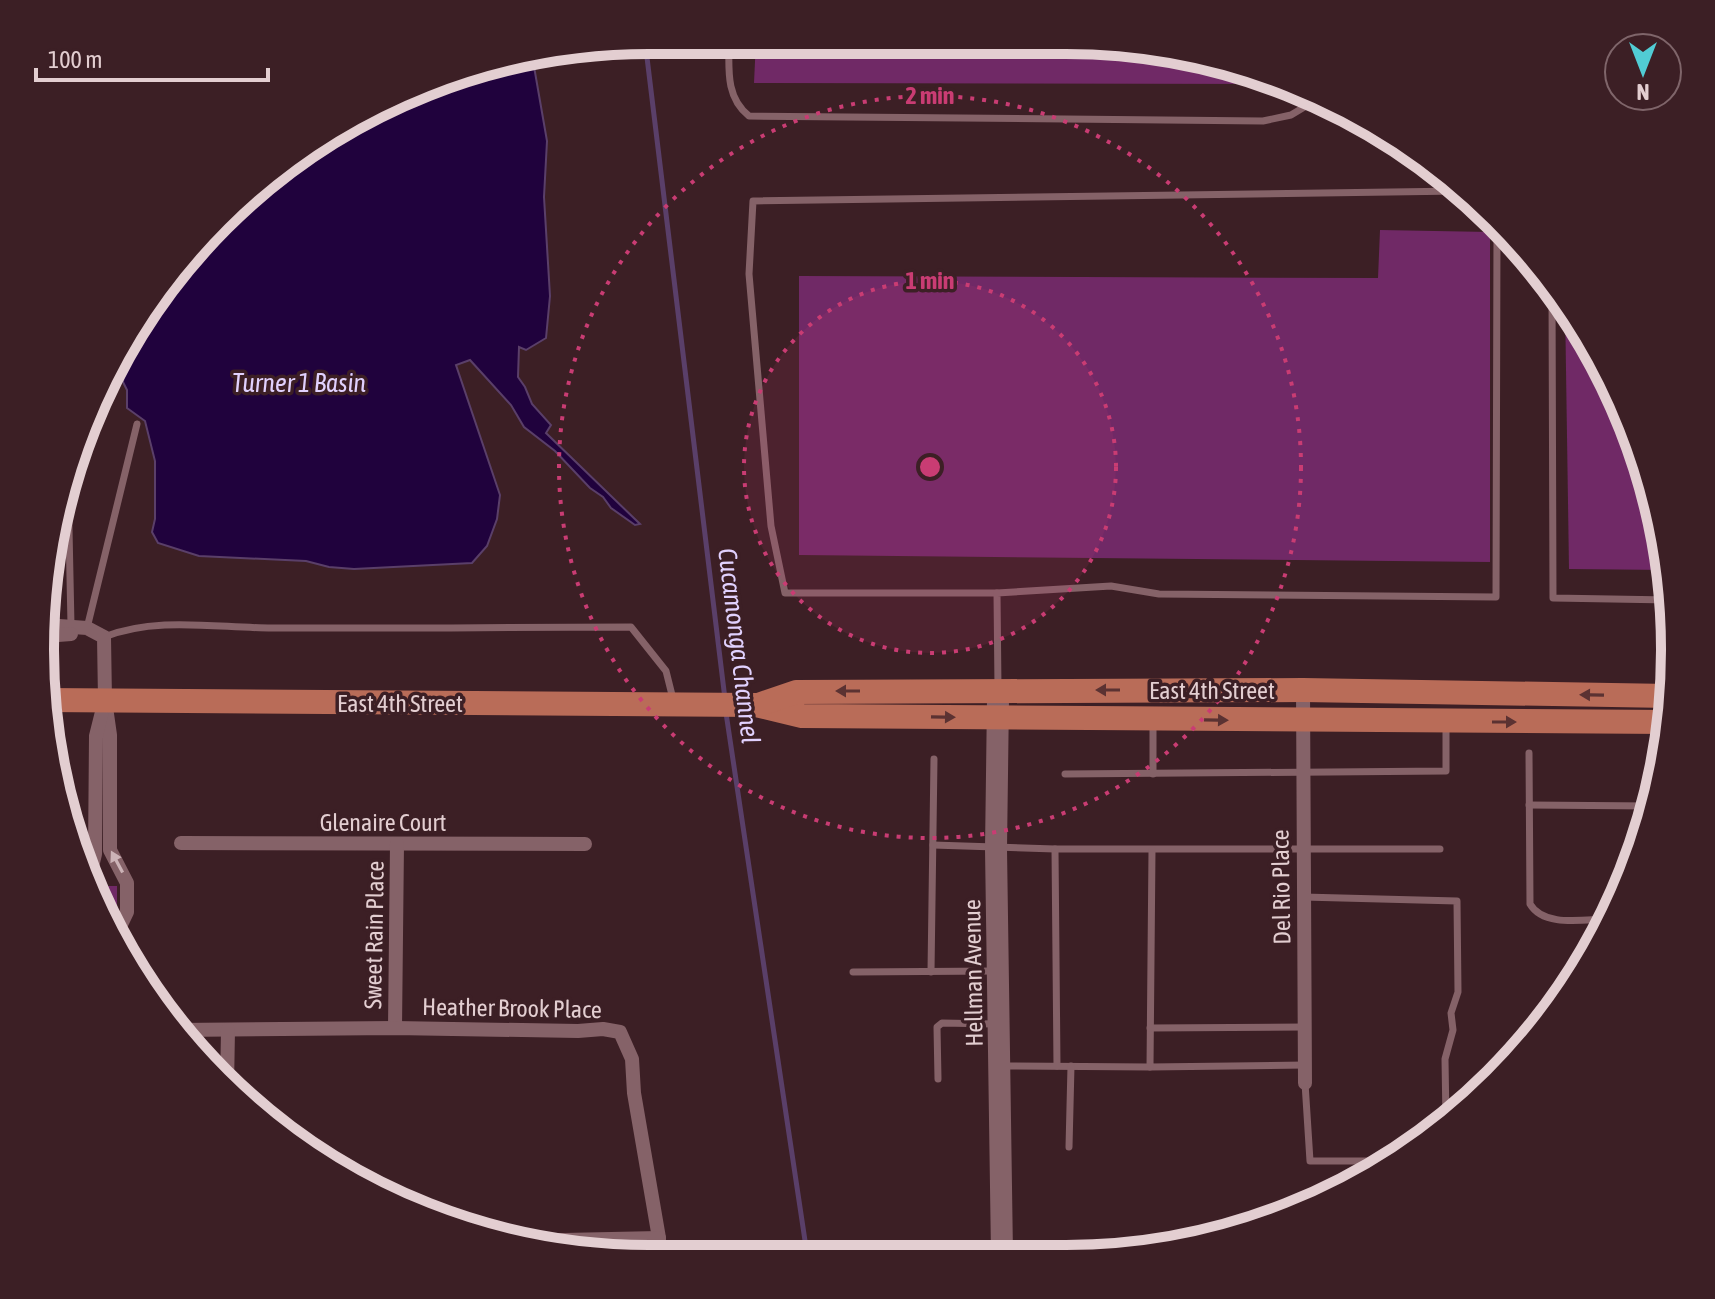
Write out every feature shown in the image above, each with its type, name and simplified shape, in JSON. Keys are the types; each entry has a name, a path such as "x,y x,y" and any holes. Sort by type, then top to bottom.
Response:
{"main road":[{"name":"East 4th Street","path":"756,705 796,692 1303,690 1659,696"},
{"name":"East 4th Street","path":"56,700 756,705 802,716 1657,722"}],"street":[{"path":"55,625 87,628 104,637 105,700 110,735 110,850 127,883 127,912 121,924"},
{"path":"54,636 70,635 87,628"},
{"name":"Hellman Avenue","path":"998,690 996,849 1002,1245"},
{"name":"Del Rio Place","path":"1303,690 1305,1083"},
{"path":"93,861 96,736 105,700"},
{"name":"Glenaire Court","path":"181,843 585,844"},
{"name":"Sweet Rain Place","path":"395,1028 397,844"},
{"name":"Heather Brook Place","path":"192,1030 395,1028 603,1029 620,1032 632,1059 634,1093 659,1245"},
{"path":"227,1070 228,1030"},
{"path":"571,1240 659,1238"}],"lane":[{"path":"729,54 729,85 738,107 749,116 1263,121 1291,115 1307,105"},
{"path":"1445,191 753,201 749,274 771,526 785,593 997,593 1111,586 1159,594 1496,597 1497,239"},
{"path":"1552,307 1553,598 1659,600"},
{"path":"87,628 137,424"},
{"path":"69,517 71,625"},
{"path":"997,593 998,690"},
{"path":"104,637 128,628 157,625 269,628 631,627 666,671 674,705"},
{"path":"1153,719 1153,774"},
{"path":"1065,774 1446,771 1446,722"},
{"path":"1529,753 1530,904 1536,914 1548,919 1597,919"},
{"path":"931,972 934,759"},
{"path":"1529,805 1640,806"},
{"path":"933,845 996,849 1440,849"},
{"path":"1055,849 1057,1066"},
{"path":"1150,1067 1152,850"},
{"path":"1303,897 1457,901 1458,992 1451,1013 1453,1030 1445,1059 1446,1107"},
{"path":"853,972 999,971"},
{"path":"938,1079 937,1027 942,1023 1000,1024"},
{"path":"1150,1028 1305,1027"},
{"path":"1001,1066 1305,1065"},
{"path":"1069,1147 1071,1066"},
{"path":"1305,1083 1310,1161 1370,1161"}],"water":[{"name":"Turner 1 Basin","path":"534,65 547,141 544,197 550,296 546,338 526,350 519,347 518,377 532,404 551,425 546,433 640,524 635,525 611,508 555,451 524,427 511,405 470,360 456,365 500,495 497,519 487,546 472,563 354,569 306,561 199,556 158,543 152,532 155,519 155,461 145,421 127,408 127,390 123,382 124,370 134,352 177,287 228,228 287,177 319,154 386,115 458,86"}],"building":[{"path":"755,54 1066,54 1104,55 1182,65 1251,84 754,83"},
{"path":"1380,230 1490,232 1490,562 799,555 799,276 1378,278"},
{"path":"1565,326 1600,386 1616,422 1641,495 1656,570 1569,569"},
{"path":"103,886 117,886 117,907 112,907"}],"waterway":[{"name":"Cucamonga Channel","path":"647,54 725,699"},
{"name":"Cucamonga Channel","path":"726,713 806,1245"}]}
